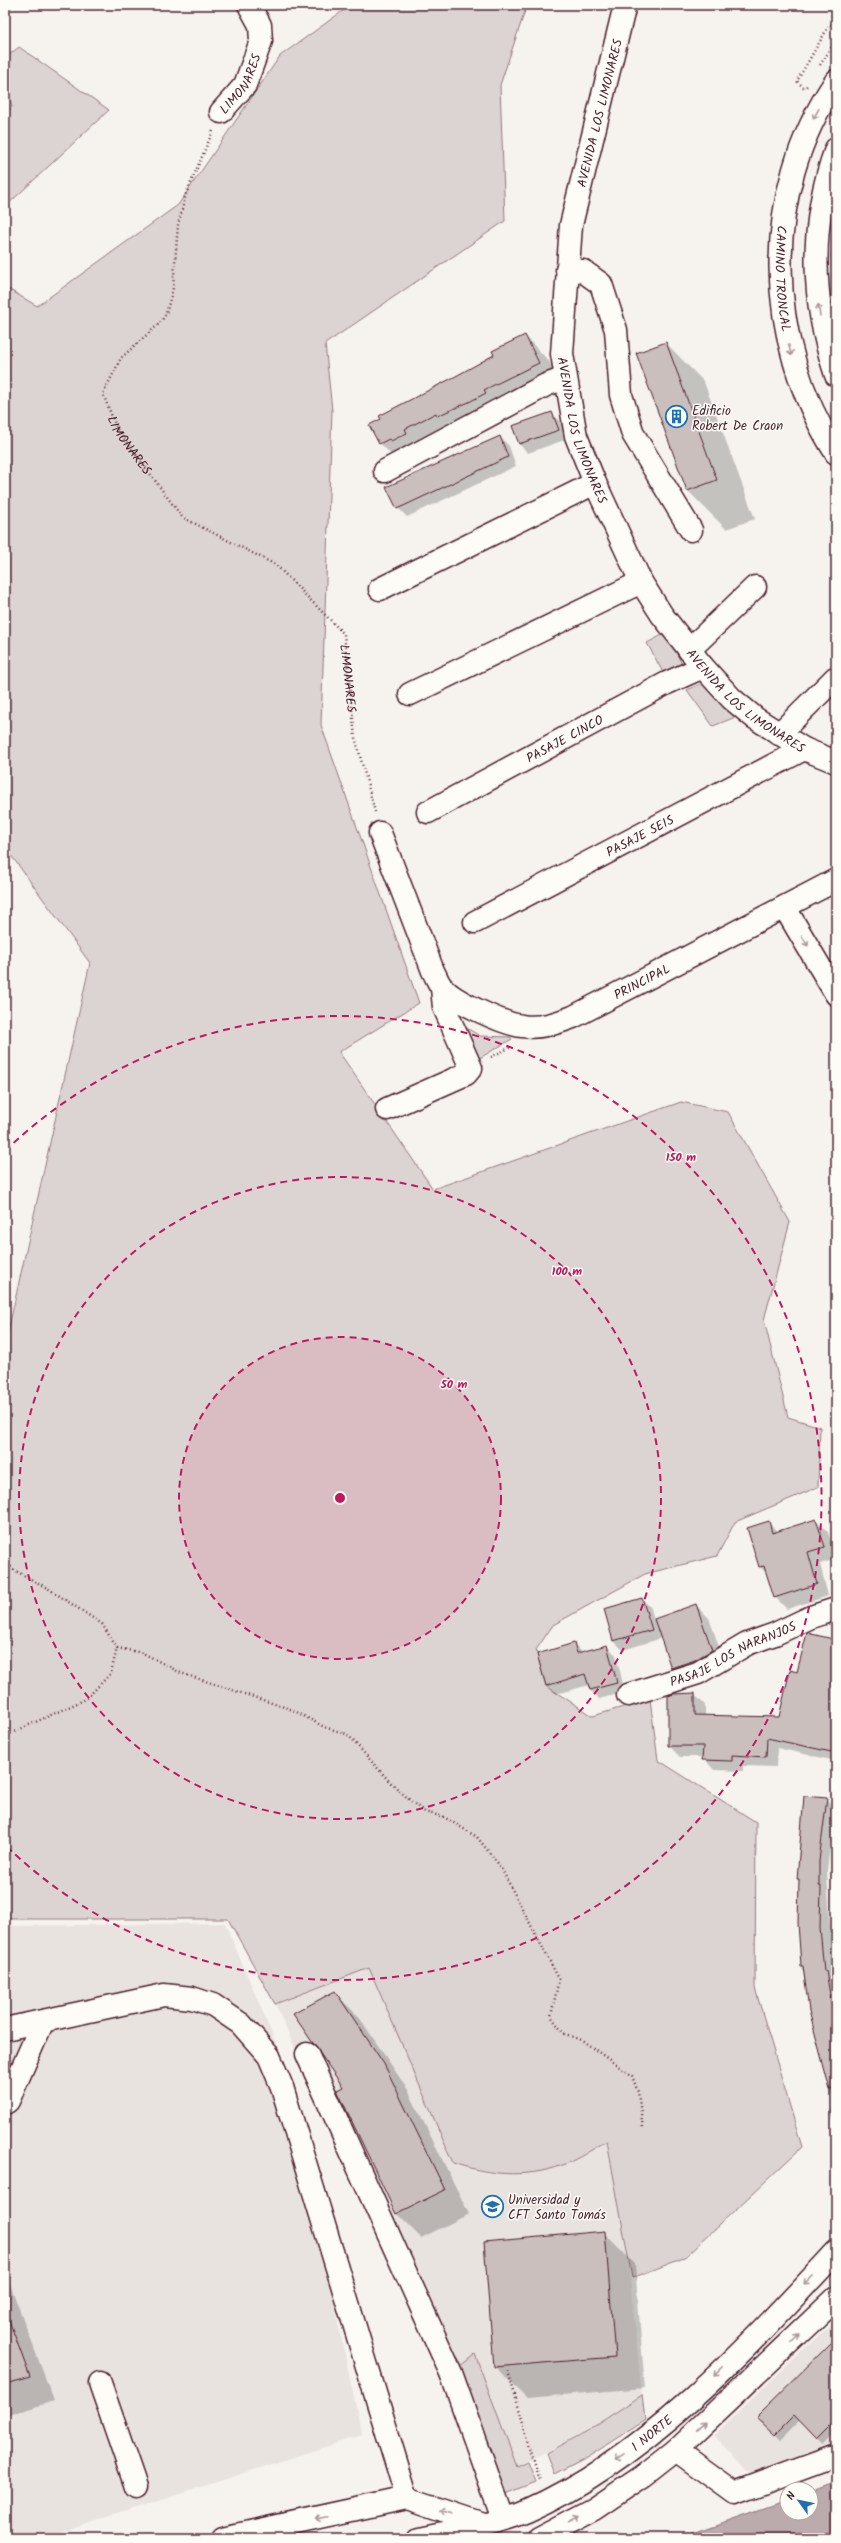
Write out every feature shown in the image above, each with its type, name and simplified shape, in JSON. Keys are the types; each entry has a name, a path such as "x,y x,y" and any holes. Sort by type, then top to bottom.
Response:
{"street":[{"name":"LIMONARES","path":"221,112 245,85 261,41 260,25 248,5"},
{"name":"AVENIDA LOS LIMONARES","path":"625,5 571,225 562,354 576,436 595,483 641,582 662,615 702,667 732,699 779,734 804,749 836,762"},
{"name":"CAMINO TRONCAL","path":"836,81 813,121 800,152 790,185 780,253 781,295 790,349 810,407 836,453"},
{"path":"836,150 820,209 816,268 822,327 836,375"},
{"path":"567,270 583,271 601,284 616,330 621,396 633,434 691,530"},
{"path":"385,471 546,385 565,378"},
{"path":"380,589 595,483"},
{"path":"410,694 641,582"},
{"path":"689,650 755,587"},
{"name":"PASAJE CINCO","path":"428,812 667,683 702,667"},
{"path":"779,734 835,678"},
{"name":"PASAJE SEIS","path":"475,922 804,749"},
{"path":"380,833 430,964 442,988 444,1007 470,1068 466,1074 387,1109"},
{"name":"PRINCIPAL","path":"442,988 471,1007 496,1019 522,1026 554,1025 573,1017 785,908 836,880"},
{"path":"785,908 836,994"},
{"name":"PASAJE LOS NARANJOS","path":"628,1695 698,1673 747,1644 775,1634 811,1617 836,1609"},
{"path":"5,2029 164,1995 192,1998 213,2005 241,2024 269,2056 282,2087 407,2498"},
{"path":"5,2103 8,2101 43,2021"},
{"path":"307,2054 451,2373 493,2521"},
{"name":"1 NORTE","path":"418,2538 493,2521 526,2511 547,2501 625,2454 684,2406 836,2252"},
{"path":"539,2538 594,2508 643,2476 676,2450 836,2298"},
{"path":"100,2383 136,2487"},
{"path":"676,2450 735,2493 836,2456"},
{"path":"222,2538 407,2498 493,2521"}],"path":[{"path":"805,88 797,81 830,24 836,26"},
{"name":"LIMONARES","path":"221,112 184,202 178,225 173,288 166,314 160,323 121,358 103,394 117,429 182,517 276,565 344,634 355,737 380,833"},
{"path":"5,1561 14,1570 49,1589 102,1624 117,1648 111,1673 86,1699 5,1736"},
{"path":"117,1648 143,1653 181,1672 293,1710 324,1727 348,1734 390,1782 413,1803 425,1812 444,1818 477,1837 500,1866 559,1979 551,2016 563,2034 583,2041 632,2076 638,2092 643,2128"},
{"path":"508,2371 530,2451 547,2501"}],"shaded area":[{"path":"351,5 527,5 500,85 505,221 325,344 332,410 321,725 419,1003 339,1052 433,1189 681,1102 728,1112 790,1222 764,1320 788,1417 820,1427 818,1487 735,1522 717,1556 645,1574 553,1625 536,1650 546,1686 593,1716 650,1699 658,1760 756,1822 755,1988 802,2147 684,2258 632,2278 607,2141 570,2162 541,2171 512,2174 497,2173 482,2171 453,2163 369,1968 275,2004 228,1919 5,1919 5,1345 90,963 5,847 5,287 37,306 178,205 280,56"},
{"path":"19,47 109,110 5,207 5,113 12,107 5,76 5,58"},
{"path":"836,217 836,311 831,256"},
{"path":"666,633 684,668 666,678 647,643"},
{"path":"703,683 738,716 713,726 687,690"},
{"path":"453,1020 480,1036 510,1037 512,1039 478,1059"},
{"path":"225,1923 281,2055 362,2435 44,2538 5,2538 5,1926"},
{"name":"Universidad y CFT Santo Tomás","path":"369,1968 453,2163 488,2173 524,2173 568,2163 607,2141 626,2237 642,2395 589,2429 517,2467 475,2354 443,2378 275,2004"},
{"path":"836,2319 836,2449 753,2479 714,2435"},
{"path":"475,2354 517,2467 528,2462 536,2482 506,2494 459,2367"},
{"path":"642,2395 645,2420 589,2456 554,2474 546,2453 590,2429"},
{"path":"836,2482 836,2538 679,2538 779,2503 779,2521 819,2521 819,2488"}],"building":[{"path":"525,335 539,363 484,390 486,393 469,402 437,416 436,413 405,429 407,433 391,441 389,439 379,444 369,425 381,419 379,416 494,355 492,351"},
{"name":"Edificio Robert De Craon","path":"666,342 717,480 687,491 636,353"},
{"path":"552,412 559,430 519,444 512,426"},
{"path":"500,436 508,457 397,509 386,487"},
{"path":"816,1519 825,1547 808,1552 817,1584 774,1598 764,1566 759,1567 747,1528 769,1521 772,1533"},
{"path":"642,1598 652,1630 613,1641 604,1609"},
{"path":"696,1604 712,1650 695,1660 671,1668 654,1619"},
{"path":"807,1633 833,1639 836,1651 836,1753 767,1738 766,1757 732,1755 732,1761 702,1760 703,1746 668,1746 668,1696 674,1694 695,1693 695,1715 779,1717 790,1670 797,1672"},
{"path":"574,1643 577,1653 607,1645 617,1683 590,1690 585,1674 546,1686 537,1654"},
{"path":"804,1796 827,1798 819,1861 819,1886 821,1886 820,1928 824,1971 826,1971 836,2030 836,2089 830,2090 809,2011 803,1966 801,1966 798,1923 799,1879 797,1879"},
{"path":"335,1991 384,2064 445,2190 396,2214 337,2090 343,2087 293,2014"},
{"path":"605,2231 615,2357 494,2367 484,2242"},
{"path":"5,2315 7,2315 30,2377 5,2384"},
{"path":"836,2338 836,2421 817,2440 794,2416 775,2435 756,2417"}],"place":[{"name":"Edificio Robert De Craon","path":"676,417"},
{"name":"Universidad y CFT Santo Tomás","path":"493,2206"}]}
